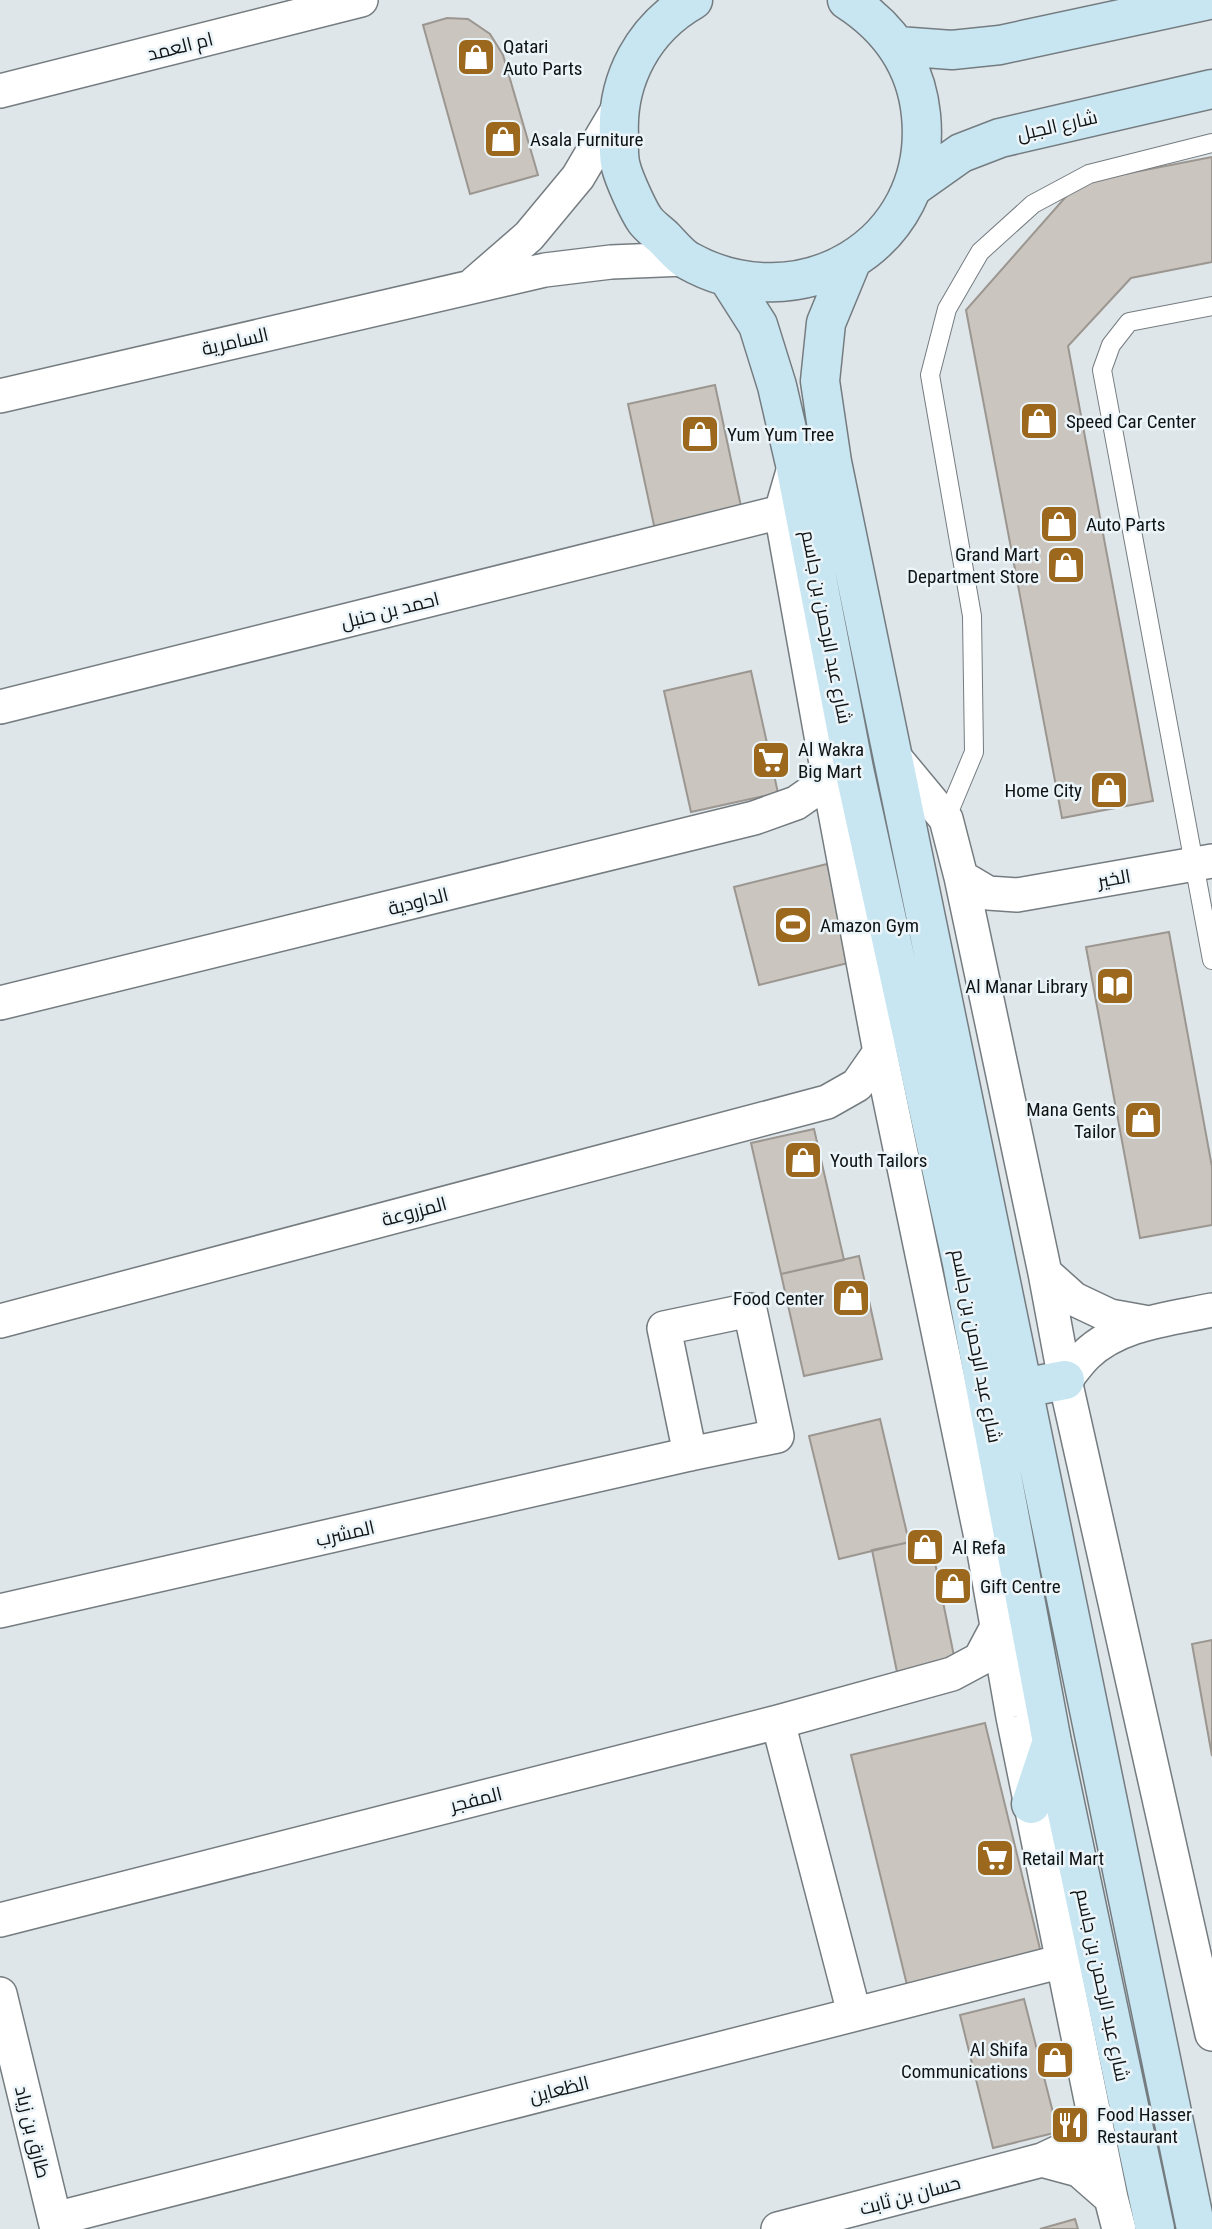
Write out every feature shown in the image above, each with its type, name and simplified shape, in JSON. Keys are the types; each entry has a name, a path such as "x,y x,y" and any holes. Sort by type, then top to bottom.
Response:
{"main road":[{"path":"645,0 647,39"},
{"path":"693,0 677,9 647,39 628,73 618,111 621,167 644,219 685,259 728,278 770,284 813,278 852,260 877,241 898,215 913,187 923,139 919,91 898,46 870,15 847,0"},
{"path":"898,46 951,50 1000,45 1209,0"},
{"name":"شارع الجبل","path":"913,187 961,153 1000,138 1212,89"},
{"name":"شارع عبد الرحمن بن جاسم","path":"852,260 826,323 820,381 832,462 1196,2229"},
{"name":"شارع عبد الرحمن بن جاسم","path":"728,278 758,326 777,386 795,464 857,783 962,1263 1052,1742 1155,2229"},
{"path":"962,1263 1023,1388 1065,1380"},
{"path":"1031,1804 1052,1742"}],"street":[{"name":"ام العمد","path":"0,91 360,0"},
{"name":"السامرية","path":"471,286 529,236 570,187 618,111"},
{"name":"السامرية","path":"0,397 544,270 611,262 685,259"},
{"name":"شارع عبد الرحمن بن جاسم","path":"795,464 780,512 829,780 895,1130 984,1552 1013,1717 1115,2213"},
{"name":"احمد بن حنبل","path":"0,707 780,512"},
{"name":"شارع عبد الرحمن بن جاسم","path":"892,754 946,819 961,877 1065,1380 1212,2034"},
{"name":"الداودية","path":"0,1003 754,818 796,803 829,780"},
{"name":"الخير","path":"961,877 988,893 1017,895 1203,862"},
{"path":"975,944 993,915 1017,895"},
{"name":"المزروعة","path":"0,1321 827,1102 857,1085 880,1052"},
{"name":"المزروعة","path":"827,1102 863,1108 895,1130"},
{"path":"1045,1273 1074,1299 1086,1305 1110,1316 1149,1323"},
{"name":"المشرب","path":"0,1611 777,1436 750,1310 664,1328 690,1454"},
{"path":"1065,1380 1087,1354 1116,1335 1149,1323 1212,1310"},
{"name":"المفجر","path":"0,1920 778,1722 951,1674 980,1659 997,1627"},
{"path":"951,1674 986,1686 1013,1717"},
{"path":"778,1722 854,2013"},
{"name":"الظعاين","path":"56,2224 854,2013 1063,1961"},
{"name":"طارق بن زياد","path":"0,1994 13,2111 56,2224"},
{"name":"حسان بن ثابت","path":"778,2229 883,2216 1042,2160 1073,2145 1095,2114"},
{"path":"1042,2160 1079,2171 1115,2213"}],"lane":[{"path":"946,819 974,752 972,616 930,375 947,309 980,252 1033,204 1089,174 1212,143"},
{"path":"1212,306 1129,322 1111,345 1102,370 1203,862 1212,960"}],"building":[{"path":"447,18 468,19 490,34 503,55 538,175 470,194 423,25"},
{"path":"1212,157 1212,262 1131,278 1068,346 1153,801 1062,818 966,310 1078,183"},
{"path":"715,385 742,511 655,530 628,404"},
{"path":"751,671 778,793 691,812 664,691"},
{"name":"Amazon Gym","path":"827,864 852,962 759,985 734,887"},
{"path":"1169,932 1212,1167 1212,1225 1140,1238 1086,947"},
{"path":"814,1129 844,1260 781,1274 751,1143"},
{"path":"859,1256 882,1359 804,1376 781,1274"},
{"path":"880,1419 909,1542 839,1559 809,1436"},
{"path":"930,1538 955,1661 897,1672 872,1550"},
{"path":"1212,1640 1212,1756 1192,1644"},
{"path":"985,1723 1041,1953 907,1985 851,1755"},
{"path":"1024,1999 1058,2132 993,2148 960,2015"},
{"path":"1075,2219 1078,2229 1040,2229"}],"place":[{"name":"Qatari Auto Parts","path":"476,57"},
{"name":"Asala Furniture","path":"503,139"},
{"name":"Speed Car Center","path":"1039,421"},
{"name":"Yum Yum Tree","path":"700,434"},
{"name":"Auto Parts","path":"1059,524"},
{"name":"Grand Mart Department Store","path":"1066,565"},
{"name":"Al Wakra Big Mart","path":"771,760"},
{"name":"Home City","path":"1109,790"},
{"name":"Amazon Gym","path":"793,925"},
{"name":"Al Manar Library","path":"1115,986"},
{"name":"Mana Gents Tailor","path":"1143,1120"},
{"name":"Youth Tailors","path":"803,1160"},
{"name":"Food Center","path":"851,1298"},
{"name":"Al Refa","path":"925,1547"},
{"name":"Gift Centre","path":"953,1586"},
{"name":"Retail Mart","path":"995,1858"},
{"name":"Al Shifa Communications","path":"1055,2060"},
{"name":"Food Hasser Restaurant","path":"1070,2125"}]}
